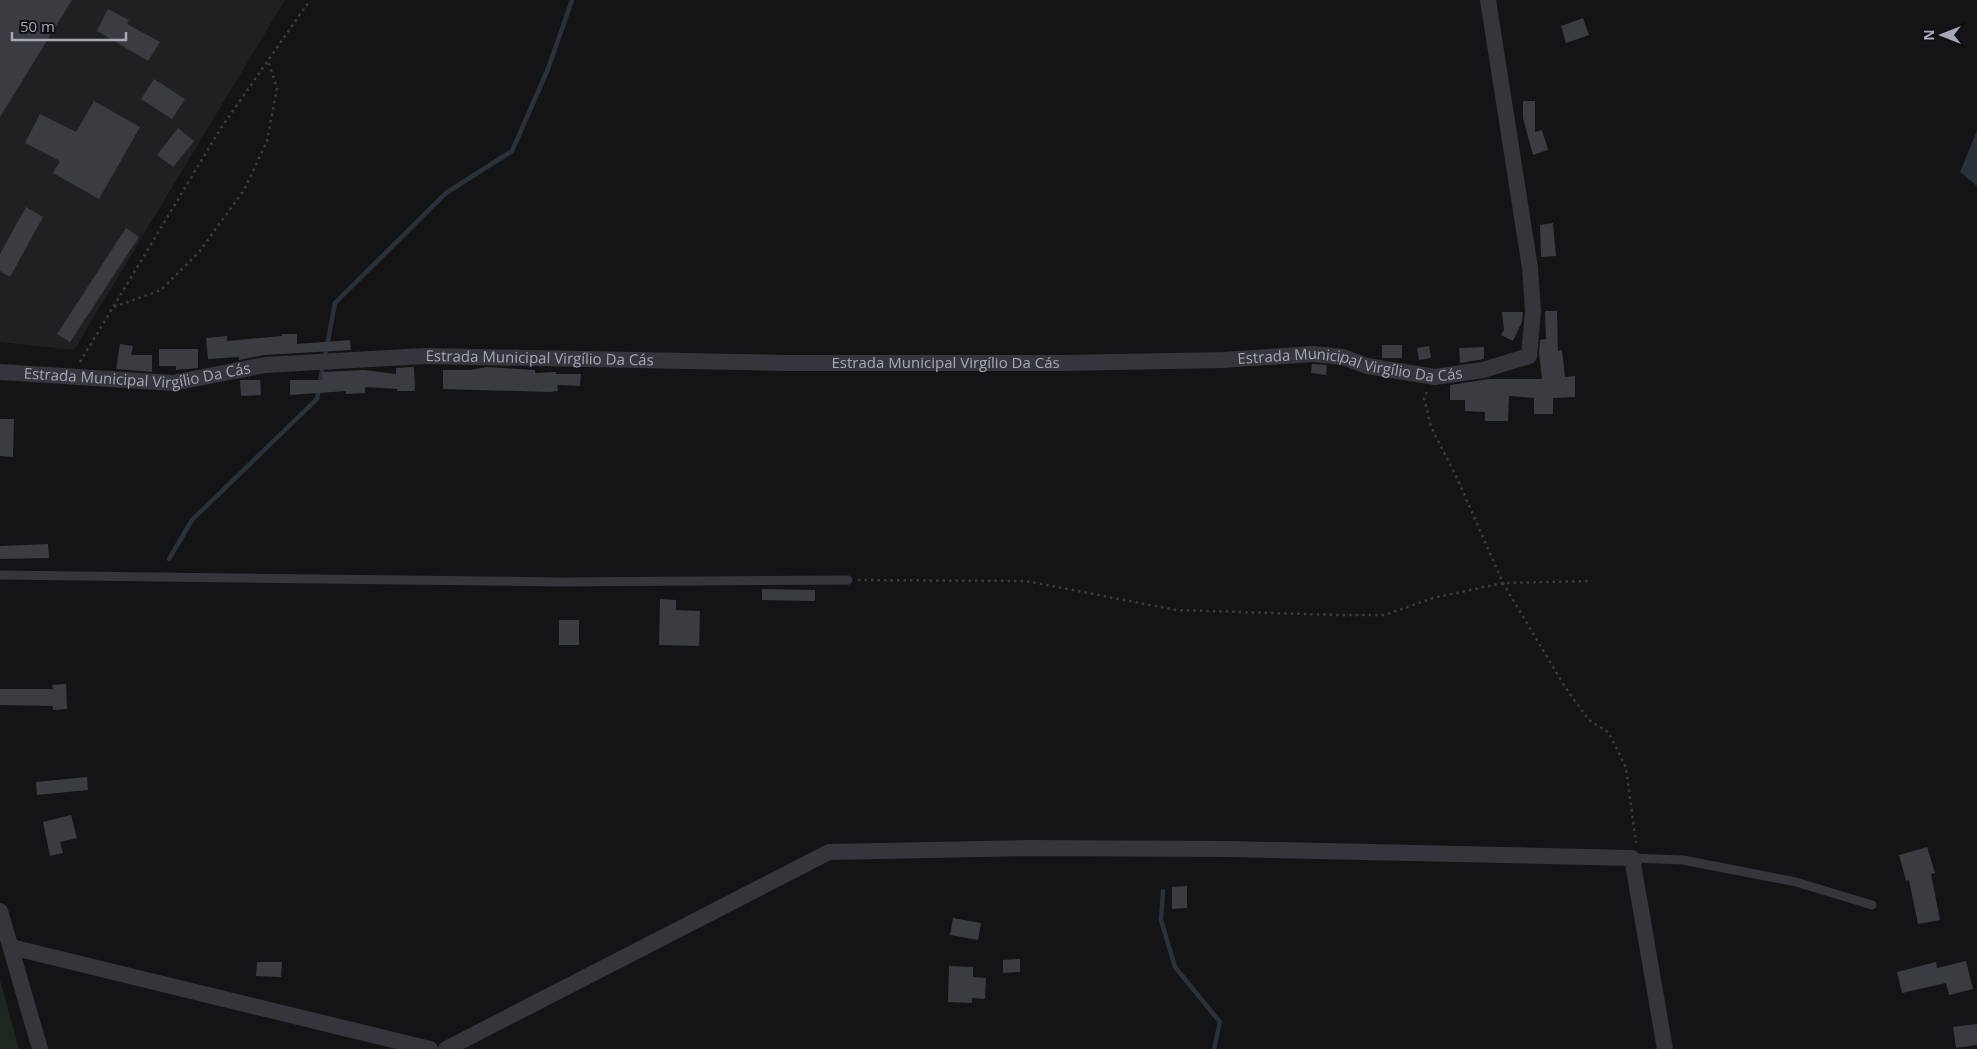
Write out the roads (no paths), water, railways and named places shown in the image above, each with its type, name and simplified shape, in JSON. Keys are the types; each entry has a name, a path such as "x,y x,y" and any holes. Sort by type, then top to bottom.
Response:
{"street":[{"name":"Estrada Municipal Virgílio Da Cás","path":"0,372 173,383 265,365 425,356 790,363 1061,363 1223,360 1313,354 1343,357 1367,366 1435,377 1482,370 1529,356 1533,311 1530,268 1488,0"},
{"path":"446,1049 829,852 1029,848 1221,849 1632,858 1665,1049"},
{"path":"0,910 40,1049"},
{"path":"11,947 430,1049"}],"lane":[{"path":"0,575 561,582 848,580"},
{"path":"1632,858 1683,860 1796,882 1872,905"}],"waterway":[{"path":"325,357 335,303 446,193 512,151 548,69 572,0"},
{"path":"169,559 192,520 317,399 323,365"},
{"path":"1163,891 1161,920 1175,967 1220,1022 1214,1049"}]}
